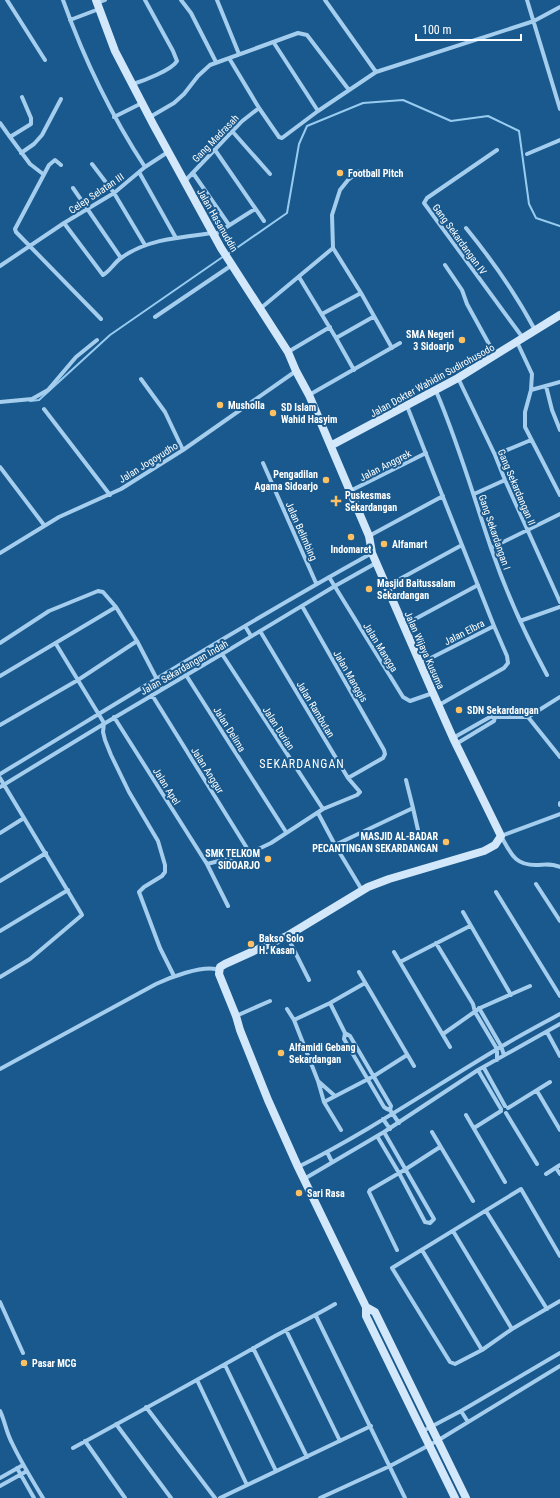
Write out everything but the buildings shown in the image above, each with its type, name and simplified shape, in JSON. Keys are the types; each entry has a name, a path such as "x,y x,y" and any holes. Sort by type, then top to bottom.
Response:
{"street":[{"path":"6,0 45,60"},
{"path":"63,0 82,51 114,117 145,167"},
{"path":"132,84 170,68 177,62 173,51 145,0"},
{"path":"181,0 191,13 216,62"},
{"path":"217,0 239,54"},
{"path":"325,0 376,72"},
{"path":"526,0 534,21 560,109"},
{"path":"70,20 99,3"},
{"name":"Jalan Hasanuddin","path":"99,3 115,51 149,117 221,248 232,262 288,352 332,446"},
{"path":"229,58 259,108 279,137 282,138 318,111 376,72 534,21 560,7"},
{"path":"149,117 174,103 210,65 298,33 307,35 349,90"},
{"path":"274,43 318,111"},
{"path":"10,137 32,122 22,97"},
{"path":"21,153 42,136 60,99"},
{"path":"114,117 142,103"},
{"name":"Gang Madrasah","path":"185,181 241,122 259,108"},
{"path":"0,123 30,164 43,174"},
{"path":"232,131 270,174"},
{"path":"527,154 560,140"},
{"path":"215,150 264,220"},
{"name":"Gang Sekardangan IV","path":"497,150 428,198 424,204 520,340"},
{"name":"Celep Selatan III","path":"121,258 103,275 64,223 114,193 145,167 168,151"},
{"path":"61,165 57,161 53,161 43,174 15,229 29,246 101,319"},
{"path":"92,164 114,193 145,245"},
{"path":"359,171 348,180 340,190 332,215 333,248 392,348"},
{"path":"139,172 176,238"},
{"path":"193,173 229,226"},
{"path":"73,188 121,258 145,245 176,238 214,234 255,209"},
{"path":"0,266 64,223"},
{"path":"466,228 488,256 521,304 535,330"},
{"path":"261,308 333,248"},
{"path":"155,317 232,262"},
{"path":"445,265 462,290 467,304 496,356"},
{"path":"299,277 330,327 354,370"},
{"path":"322,314 360,293"},
{"name":"Jalan Dokter Wahidin Sudirohusodo","path":"332,446 458,378 496,356 560,315"},
{"path":"336,338 373,317"},
{"path":"288,352 330,327"},
{"path":"0,402 32,399 48,390 77,356 97,340"},
{"path":"520,340 532,374 531,390 524,419 525,427 560,495"},
{"path":"309,395 400,343"},
{"name":"Jalan Jogoyudho","path":"0,553 59,517 121,489 183,450 296,371"},
{"name":"Gang Sekardangan II","path":"458,378 496,455 505,480 560,602"},
{"path":"141,379 164,412 183,450"},
{"path":"531,390 560,382"},
{"path":"546,386 552,410 560,430"},
{"name":"Gang Sekardangan I","path":"436,390 458,444 491,548 528,639 548,675"},
{"path":"407,406 507,656 508,663 504,668 438,705"},
{"path":"44,409 110,495"},
{"path":"496,455 531,440"},
{"name":"Jalan Wijaya Kusuma","path":"332,446 369,536 372,553 386,586 438,705 501,836"},
{"name":"Jalan Anggrek","path":"350,491 426,453"},
{"name":"Jalan Belimbing","path":"263,463 316,583"},
{"path":"0,467 44,525"},
{"path":"474,494 505,480"},
{"path":"369,536 443,496"},
{"path":"491,548 560,514"},
{"path":"386,586 462,544"},
{"name":"Jalan Sekardangan Indah","path":"0,774 316,583 372,553"},
{"name":"Jalan Sekardangan Indah","path":"0,787 114,717 335,586 377,563"},
{"name":"Jalan Mangga","path":"329,577 403,697 410,701 433,693"},
{"path":"403,625 478,585"},
{"path":"0,643 49,611 98,591 103,592 116,607 137,641 162,689"},
{"name":"Jalan Manggis","path":"302,606 384,750 385,754 383,758 348,778"},
{"path":"0,676 116,607"},
{"path":"520,621 560,607"},
{"path":"245,626 252,636"},
{"name":"Jalan Elbra","path":"421,664 494,626"},
{"name":"Jalan Rambutan","path":"260,631 348,778 360,792 359,794 322,809"},
{"path":"0,726 78,680 137,641"},
{"path":"56,644 104,723 103,732 111,755 129,792 158,841 165,865 165,872 162,876 144,887 139,892 160,948 174,976"},
{"name":"Jalan Durian","path":"222,654 322,809"},
{"name":"Jalan Delima","path":"186,675 286,832"},
{"name":"Jalan Anggur","path":"152,695 250,853"},
{"path":"455,741 490,717 528,717 560,697"},
{"name":"Jalan Apel","path":"114,717 207,864 228,906"},
{"path":"528,717 560,757"},
{"path":"0,778 5,784 81,913 81,917 30,959 0,978"},
{"path":"406,780 418,830"},
{"path":"335,845 412,808"},
{"path":"207,864 250,853 270,843 322,809"},
{"path":"318,813 362,890"},
{"path":"219,974 220,967 225,964 287,936 362,890 389,879 492,848 501,836 560,814"},
{"path":"0,833 24,818"},
{"path":"501,836 511,854 522,863 554,864 560,868"},
{"path":"0,881 46,853"},
{"path":"536,884 560,921"},
{"path":"0,931 68,890"},
{"path":"496,892 560,996"},
{"path":"463,912 511,995"},
{"path":"400,962 470,926"},
{"path":"287,936 309,980"},
{"path":"436,943 473,1004 475,1012 504,1055"},
{"path":"394,952 450,1046"},
{"path":"0,1069 145,989 174,976 216,969 236,1016 256,1070 298,1167 366,1307 366,1316 427,1429 437,1441 466,1498"},
{"path":"359,972 414,1066"},
{"path":"294,1020 366,983"},
{"path":"443,1034 480,1008 530,986"},
{"path":"236,1016 270,1001"},
{"path":"330,1002 345,1033 350,1036 391,1106 391,1112"},
{"path":"473,1004 480,1008 499,1048 497,1060"},
{"path":"288,1009 294,1020 318,1081 324,1102 342,1130"},
{"path":"298,1167 327,1152 499,1048 560,1014"},
{"path":"304,1179 390,1129 478,1070 560,1024"},
{"path":"547,1032 560,1056"},
{"path":"345,1033 344,1039 359,1065 384,1107 391,1112 398,1123"},
{"path":"324,1102 374,1076 407,1055"},
{"path":"359,1065 365,1061"},
{"path":"484,1068 507,1107"},
{"path":"478,1070 537,1164"},
{"path":"318,1081 335,1096"},
{"path":"474,1128 550,1082"},
{"path":"376,1092 381,1088"},
{"path":"536,1091 560,1130"},
{"path":"503,1111 502,1107 507,1107"},
{"path":"466,1115 505,1182"},
{"path":"383,1119 390,1129"},
{"path":"377,1136 425,1222 430,1223 434,1218 384,1132"},
{"path":"432,1132 473,1201"},
{"path":"396,1250 369,1192 440,1147"},
{"path":"327,1152 332,1162"},
{"path":"546,1174 558,1167 560,1174"},
{"path":"560,1256 521,1189 392,1268 450,1362 455,1364 482,1350 512,1329 560,1301"},
{"path":"486,1211 547,1309"},
{"path":"453,1231 512,1329"},
{"path":"422,1250 482,1350"},
{"path":"0,1302 23,1353"},
{"path":"73,1448 286,1330 316,1316 334,1304"},
{"path":"316,1316 405,1498"},
{"path":"286,1330 340,1441"},
{"path":"253,1348 307,1456"},
{"path":"427,1429 461,1411 560,1353"},
{"path":"225,1365 276,1470"},
{"path":"320,1498 390,1466 437,1441 560,1366"},
{"path":"197,1380 247,1485"},
{"path":"146,1407 215,1498"},
{"path":"0,1411 5,1421 5,1428 12,1443 23,1465 43,1498"},
{"path":"461,1411 468,1422"},
{"path":"116,1424 171,1498"},
{"path":"220,1498 371,1426"},
{"path":"427,1429 429,1445 455,1498"},
{"path":"85,1441 126,1498"},
{"path":"0,1478 23,1465"},
{"path":"17,1468 34,1498"},
{"path":"0,1486 27,1471"}],"waterway":[{"path":"228,254 287,213 299,144 307,126 363,103 403,100 451,121 488,116 519,131 529,204 536,218 560,226"},
{"path":"30,401 39,400 110,335 224,256"}],"place":[{"name":"Football Pitch","path":"340,173"},
{"name":"SMA Negeri 3 Sidoarjo","path":"462,340"},
{"name":"Musholla","path":"220,405"},
{"name":"SD Islam Wahid Hasyim","path":"273,413"},
{"name":"Pengadilan Agama Sidoarjo","path":"326,480"},
{"name":"Puskesmas Sekardangan","path":"336,501"},
{"name":"Indomaret","path":"351,537"},
{"name":"Alfamart","path":"384,544"},
{"name":"Masjid Baitussalam Sekardangan","path":"369,589"},
{"name":"SDN Sekardangan","path":"459,710"},
{"name":"MASJID AL-BADAR PECANTINGAN SEKARDANGAN","path":"446,842"},
{"name":"SMK TELKOM SIDOARJO","path":"268,859"},
{"name":"Bakso Solo H. Kasan","path":"251,944"},
{"name":"Alfamidi Gebang Sekardangan","path":"281,1053"},
{"name":"Sari Rasa","path":"299,1193"},
{"name":"Pasar MCG","path":"24,1363"}],"district":[{"name":"SEKARDANGAN","path":"302,764"}]}
